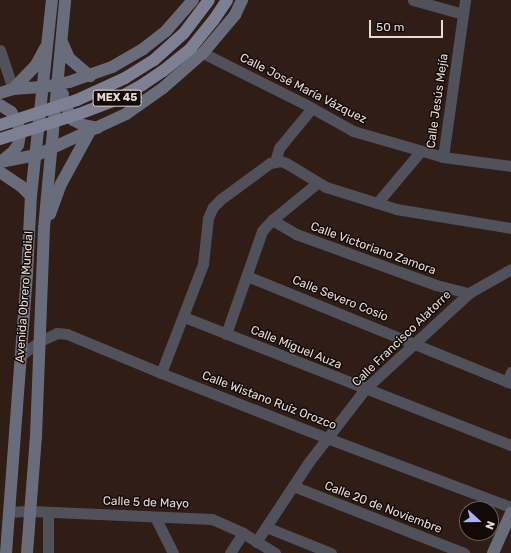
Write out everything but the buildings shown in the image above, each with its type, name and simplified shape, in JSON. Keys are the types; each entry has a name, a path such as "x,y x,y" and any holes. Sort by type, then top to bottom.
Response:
{"main road":[{"name":"Avenida Obrero Mundial","path":"6,553 31,196 37,155 52,0"},
{"name":"Avenida Obrero Mundial","path":"27,553 31,511 40,341 44,228 55,103 63,83 62,43 65,0"},
{"path":"0,93 13,89 44,87 63,83 90,76 112,67 143,49 166,31 193,0"},
{"name":"MEX 45","path":"0,125 77,100 125,78 154,60 184,33 209,0"},
{"name":"MEX 45","path":"0,139 79,114 115,100 142,85 163,71 191,48 213,21 226,0"},
{"path":"0,165 37,155 126,114 163,88 203,54 235,15 242,0"},
{"path":"13,89 36,65 48,41"},
{"path":"62,43 69,58 90,76"},
{"path":"63,83 62,98 73,120 94,130"},
{"path":"0,106 11,112 18,123 20,135 18,146 0,165"},
{"path":"44,228 61,184 94,130"},
{"path":"0,165 31,196"},
{"path":"493,553 511,513"}],"street":[{"path":"413,0 463,14"},
{"name":"Calle Jesús Mejía","path":"443,157 465,0"},
{"path":"0,50 13,89"},
{"name":"Calle José María Vázquez","path":"203,54 312,108 353,131 420,152 443,157 511,166"},
{"path":"275,162 279,148 312,108"},
{"path":"377,204 420,152"},
{"path":"161,373 184,317 204,260 208,218 213,207 220,199 275,162 286,163 317,184 377,204 396,209 511,228"},
{"path":"226,334 262,231 272,220 317,184"},
{"name":"Calle Victoriano Zamora","path":"272,220 296,234 436,285 469,293"},
{"name":"Calle Francisco Alatorre","path":"256,542 308,463 365,389 414,342 469,293 511,269"},
{"name":"Calle Severo Cosío","path":"247,276 510,379"},
{"name":"Calle Miguel Auza","path":"184,317 511,445"},
{"name":"Calle Wistano Ruíz Orozco","path":"21,355 40,341 57,333 67,334 161,373 327,438 511,506"},
{"name":"Calle 20 de Noviembre","path":"293,486 464,553"},
{"name":"Calle 5 de Mayo","path":"9,512 31,511 212,519 243,533 274,553"},
{"path":"48,512 48,553"},
{"path":"155,517 173,553"},
{"path":"266,527 331,553"},
{"path":"230,553 243,533"}]}
